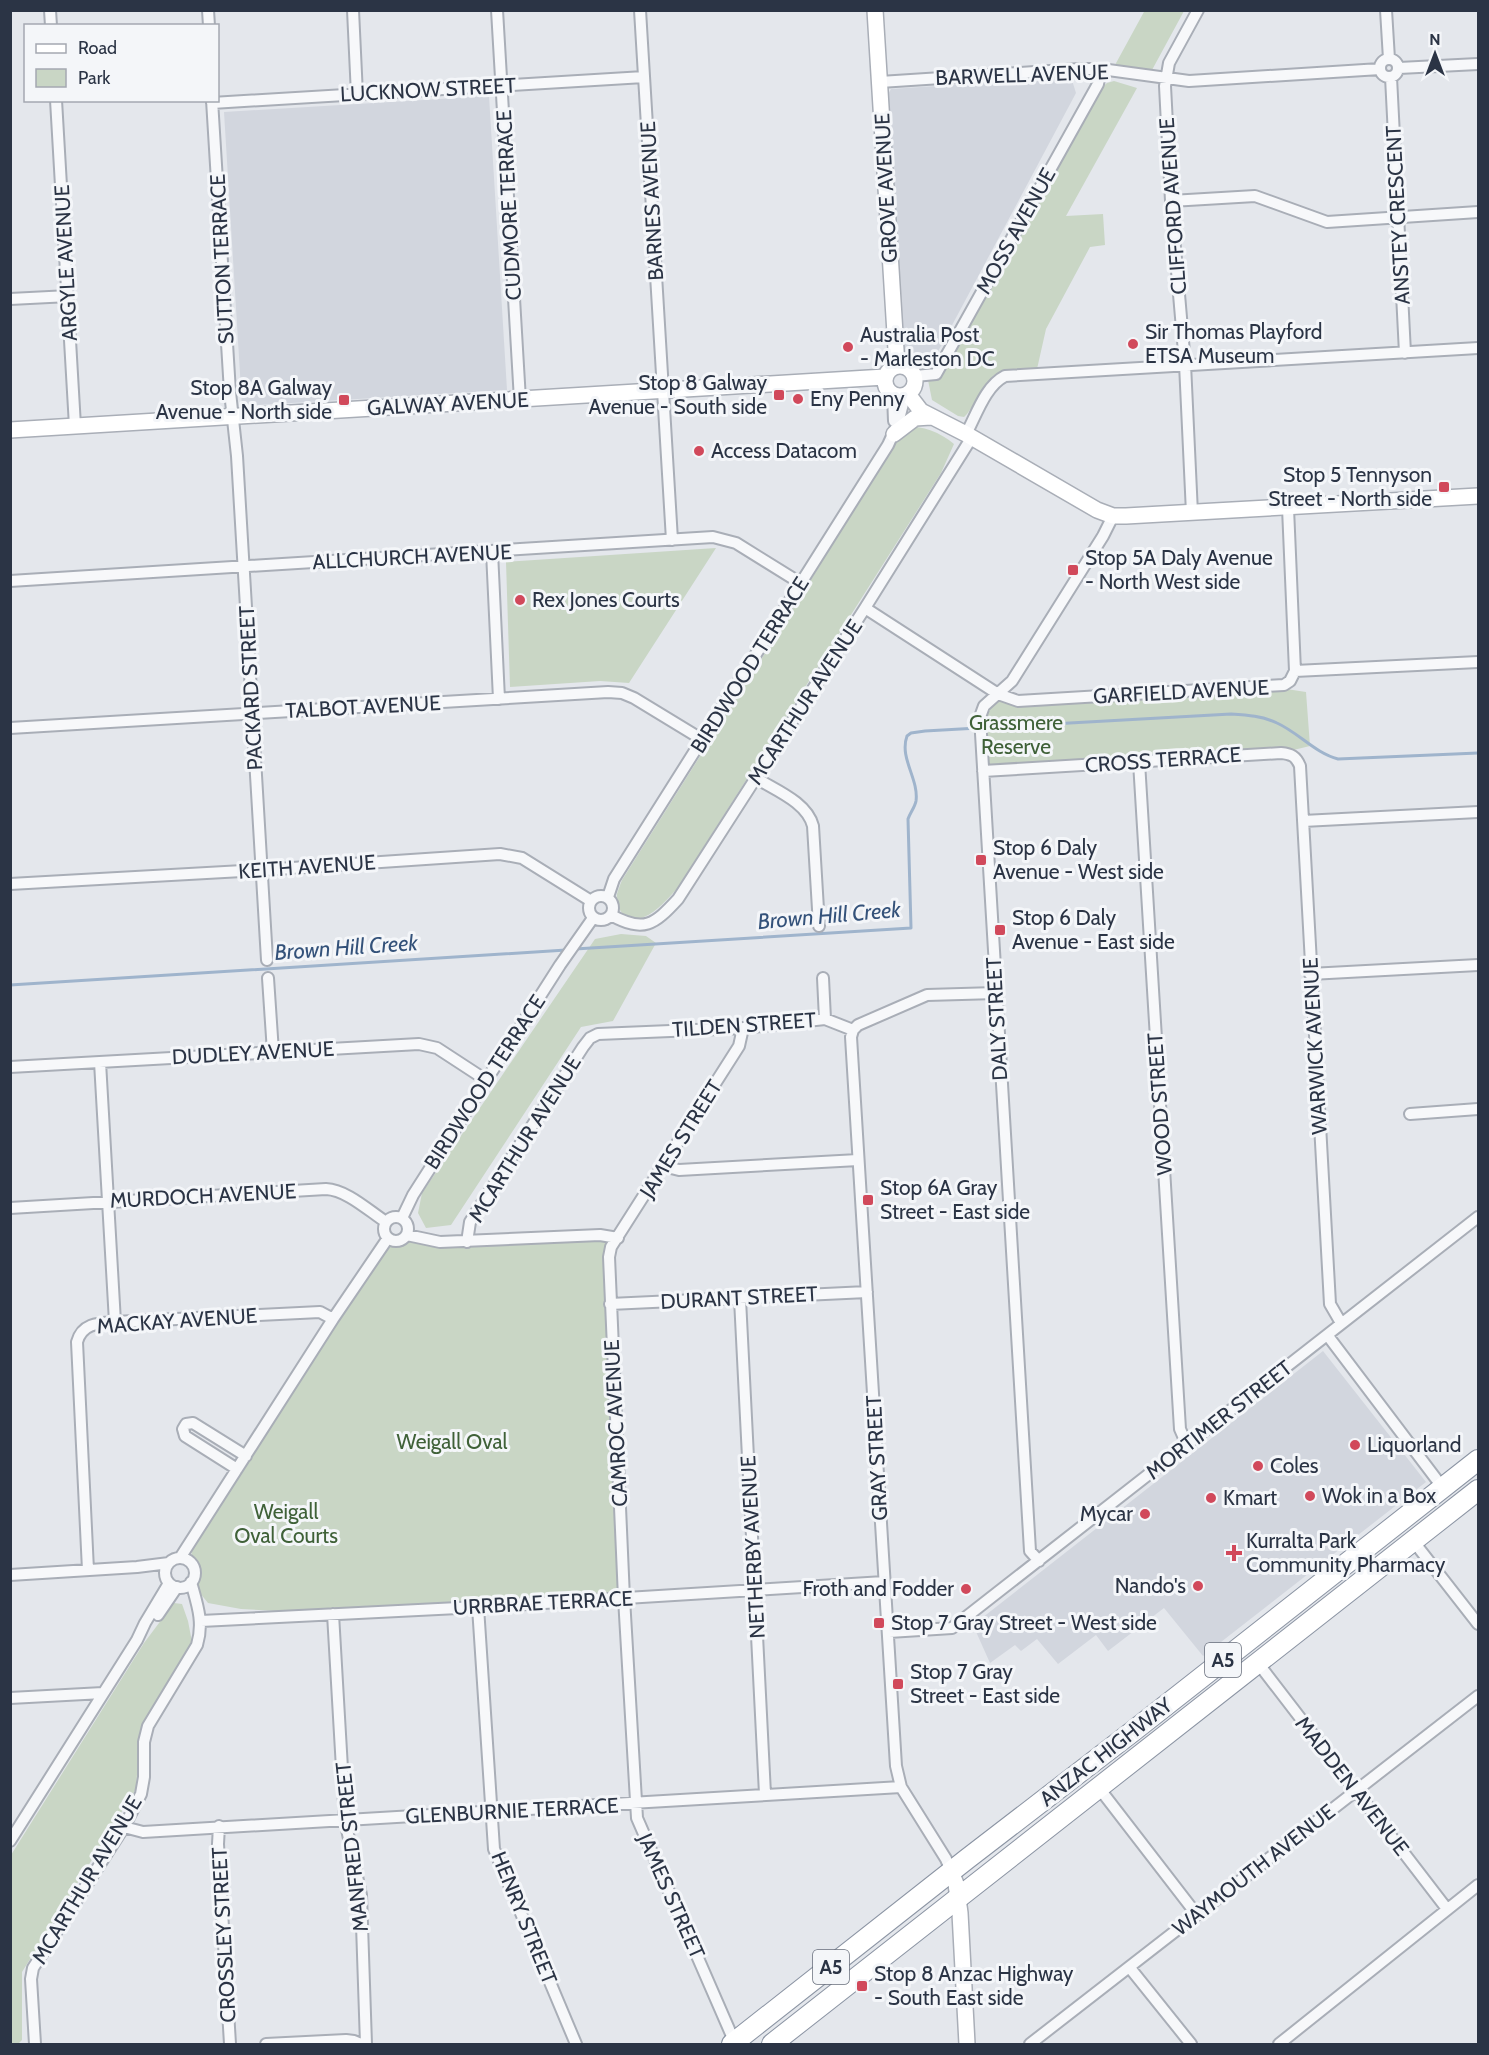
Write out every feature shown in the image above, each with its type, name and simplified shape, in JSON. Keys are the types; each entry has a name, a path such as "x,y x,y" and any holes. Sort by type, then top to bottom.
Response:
{"highway":[{"name":"ANZAC HIGHWAY","path":"734,2044 951,1871 1479,1460"},
{"name":"ANZAC HIGHWAY","path":"772,2044 1479,1490"},
{"path":"1219,1663 1225,1667 1231,1667 1248,1661 1258,1663"},
{"path":"1132,1732 1152,1732 1158,1741"},
{"path":"1016,1822 1032,1841"},
{"path":"819,1976 841,1978 846,1987"}],"street":[{"path":"353,10 357,95"},
{"name":"CUDMORE TERRACE","path":"497,10 520,400"},
{"name":"BARNES AVENUE","path":"640,10 672,540"},
{"name":"GROVE AVENUE","path":"875,10 897,366"},
{"path":"1165,79 1169,63 1198,10"},
{"path":"1386,10 1389,59"},
{"path":"1389,59 1397,62 1399,68 1397,74 1391,77 1383,74 1380,69 1382,63 1389,59"},
{"path":"1399,68 1479,64"},
{"name":"BARWELL AVENUE","path":"880,82 1101,69 1189,81 1380,69"},
{"name":"MOSS AVENUE","path":"907,390 936,374 1098,84 1101,69"},
{"name":"LUCKNOW STREET","path":"219,102 644,77"},
{"name":"ANSTEY CRESCENT","path":"1391,77 1406,353"},
{"name":"CLIFFORD AVENUE","path":"1165,79 1171,201 1185,364 1192,513"},
{"name":"ARGYLE AVENUE","path":"56,102 75,426"},
{"name":"SUTTON TERRACE","path":"212,102 233,417"},
{"path":"1171,201 1255,196 1327,222 1479,212"},
{"path":"10,299 69,297"},
{"name":"MCARTHUR AVENUE","path":"611,915 631,925 639,926 647,924 666,912 678,899 865,608 969,436 992,386 998,379 1005,376 1185,364 1479,348"},
{"path":"969,436 907,390 885,385 885,377 891,369 897,366 908,367 907,390 921,411 969,436 1096,510 1113,516 1479,496"},
{"name":"GALWAY AVENUE","path":"10,430 885,377"},
{"name":"BIRDWOOD TERRACE","path":"608,897 615,879 894,434 907,390"},
{"name":"PACKARD STREET","path":"233,417 267,960"},
{"path":"894,434 915,418 931,417"},
{"path":"1288,508 1294,671"},
{"name":"DALY STREET","path":"1039,1561 1030,1551 980,717 984,706 1012,681 1103,536 1113,516"},
{"name":"ALLCHURCH AVENUE","path":"10,581 713,537 736,543 802,584"},
{"path":"492,552 499,699"},
{"name":"GARFIELD AVENUE","path":"865,608 998,693 1018,701 1273,687 1290,681 1294,671 1479,662"},
{"name":"TALBOT AVENUE","path":"10,728 608,692 622,693 634,698 703,740"},
{"name":"CROSS TERRACE","path":"983,771 1281,753 1291,754 1300,766"},
{"name":"WOOD STREET","path":"1139,762 1180,1429 1187,1445"},
{"name":"WARWICK AVENUE","path":"1300,766 1330,1304 1341,1323"},
{"path":"756,778 803,807 811,815 819,926"},
{"path":"1303,821 1479,813"},
{"name":"KEITH AVENUE","path":"10,884 510,855 522,858 591,901"},
{"path":"601,895 608,897 613,903 608,919 593,918 589,908 591,901 601,895"},
{"name":"BIRDWOOD TERRACE","path":"402,1218 413,1195 486,1080 593,918"},
{"path":"1310,974 1479,965"},
{"path":"268,978 273,1052"},
{"path":"823,978 825,1019"},
{"path":"853,1030 858,1025 927,995 996,993"},
{"name":"TILDEN STREET","path":"590,1038 598,1034 617,1032 743,1028 825,1019 853,1030"},
{"name":"JAMES STREET","path":"615,1242 739,1046 743,1028"},
{"name":"GRAY STREET","path":"853,1030 858,1160 896,1766 901,1786 951,1871"},
{"name":"MCARTHUR AVENUE","path":"467,1242 470,1222 477,1210 590,1038"},
{"name":"DUDLEY AVENUE","path":"10,1067 427,1045 437,1048 486,1080"},
{"path":"100,1062 115,1322"},
{"path":"1410,1114 1479,1109"},
{"path":"665,1164 679,1170 858,1160"},
{"name":"MURDOCH AVENUE","path":"10,1208 326,1189 342,1193 386,1222"},
{"path":"388,1238 384,1229 386,1222 393,1217 402,1218 407,1224 406,1235"},
{"name":"MORTIMER STREET","path":"889,1632 952,1628 1479,1217"},
{"path":"388,1238 398,1240 406,1235 432,1241 467,1242 600,1235 615,1242"},
{"path":"10,1841 137,1640 150,1626 195,1536 237,1469 388,1238"},
{"name":"CAMROC AVENUE","path":"615,1242 609,1257 610,1304 624,1598"},
{"name":"DURANT STREET","path":"610,1304 867,1292"},
{"name":"NETHERBY AVENUE","path":"740,1299 765,1794"},
{"name":"MACKAY AVENUE","path":"88,1570 77,1342 83,1329 94,1323 320,1312 333,1319"},
{"path":"1328,1336 1443,1488"},
{"path":"237,1469 185,1436 183,1429 186,1424 193,1423 246,1456"},
{"path":"1414,1542 1479,1624"},
{"name":"MCARTHUR AVENUE","path":"35,2044 31,1979 33,1968 124,1827 141,1794 144,1777 144,1742 148,1726 197,1645 201,1622 175,1579 195,1574 185,1560"},
{"path":"10,1575 137,1568 175,1579"},
{"name":"URRBRAE TERRACE","path":"201,1622 884,1582"},
{"name":"JAMES STREET","path":"624,1598 637,1818 734,2044"},
{"name":"HENRY STREET","path":"478,1607 494,1849 576,2044"},
{"name":"MANFRED STREET","path":"333,1614 345,1820 361,1895 366,2044"},
{"name":"MADDEN AVENUE","path":"1258,1663 1447,1909"},
{"path":"10,1698 103,1693"},
{"name":"WAYMOUTH AVENUE","path":"1030,2044 1479,1696"},
{"name":"GLENBURNIE TERRACE","path":"124,1827 143,1832 636,1804 901,1786"},
{"path":"1099,1788 1197,1915"},
{"name":"CROSSLEY STREET","path":"219,1826 218,1844 230,2044"},
{"path":"951,1871 958,1899 967,2044"},
{"path":"1279,2044 1479,1885"},
{"path":"1130,1968 1191,2044"},
{"path":"266,2044 346,2040 361,2044"}],"shaded area":[{"path":"1071,77 1076,93 934,359 905,359 886,98 891,89"},
{"path":"489,96 507,390 242,406 224,112"},
{"path":"1323,1351 1426,1482 1203,1656 1164,1608 1108,1651 1096,1635 1058,1664 1037,1639 1021,1651 1015,1645 990,1663 973,1625"}],"green space":[{"path":"1145,10 1184,11 1152,70 1115,65"},
{"path":"1114,81 1137,88 1066,216 1103,214 1105,245 1090,247 1046,329 1037,369 1002,371 993,376 967,414 964,417 958,416 932,400 928,380 937,377 945,370 1102,87"},
{"path":"905,426 931,430 954,444 941,473 677,889 649,915 638,919 628,917 620,910 617,900 622,880"},
{"path":"716,548 629,683 600,681 510,687 506,562"},
{"name":"Grassmere Reserve","path":"1273,687 1306,692 1310,746 1281,753 983,771 981,712 998,694 1018,701"},
{"path":"621,934 646,936 656,943 613,1021 581,1027 451,1225 426,1228 418,1213 422,1193 595,939"},
{"name":"Weigall Oval","path":"407,1235 440,1242 608,1236 624,1598 333,1614 241,1609 208,1603 191,1582 195,1573 190,1562 195,1536 388,1238 398,1240"},
{"path":"174,1603 182,1604 192,1642 140,1730 136,1789 22,1972 22,2040 18,2044 11,2044 11,1855 144,1643"}],"waterway":[{"name":"Brown Hill Creek","path":"575,949 911,928 908,819 915,803 916,793 905,752 907,736 911,733 1231,714 1255,716 1272,721 1322,752 1338,759 1478,753"},
{"name":"Brown Hill Creek","path":"10,985 566,950"}],"place":[{"name":"Sir Thomas Playford ETSA Museum","path":"1133,344"},
{"name":"Australia Post - Marleston DC","path":"848,347"},
{"name":"Stop 8 Galway Avenue - South side","path":"779,395"},
{"name":"Eny Penny","path":"798,399"},
{"name":"Stop 8A Galway Avenue - North side","path":"344,400"},
{"name":"Access Datacom","path":"699,451"},
{"name":"Stop 5 Tennyson Street - North side","path":"1444,487"},
{"name":"Stop 5A Daly Avenue - North West side","path":"1073,570"},
{"name":"Rex Jones Courts","path":"520,600"},
{"name":"Stop 6 Daly Avenue - West side","path":"981,860"},
{"name":"Stop 6 Daly Avenue - East side","path":"1000,930"},
{"name":"Stop 6A Gray Street - East side","path":"868,1200"},
{"name":"Liquorland","path":"1355,1445"},
{"name":"Coles","path":"1258,1466"},
{"name":"Wok in a Box","path":"1310,1496"},
{"name":"Kmart","path":"1211,1498"},
{"name":"Mycar","path":"1145,1514"},
{"name":"Kurralta Park Community Pharmacy","path":"1234,1553"},
{"name":"Nando's","path":"1198,1586"},
{"name":"Froth and Fodder","path":"966,1589"},
{"name":"Stop 7 Gray Street - West side","path":"879,1623"},
{"name":"Stop 7 Gray Street - East side","path":"898,1684"},
{"name":"Stop 8 Anzac Highway - South East side","path":"862,1986"}],"park label":[{"name":"Weigall Oval Courts","path":"286,1524"}]}
